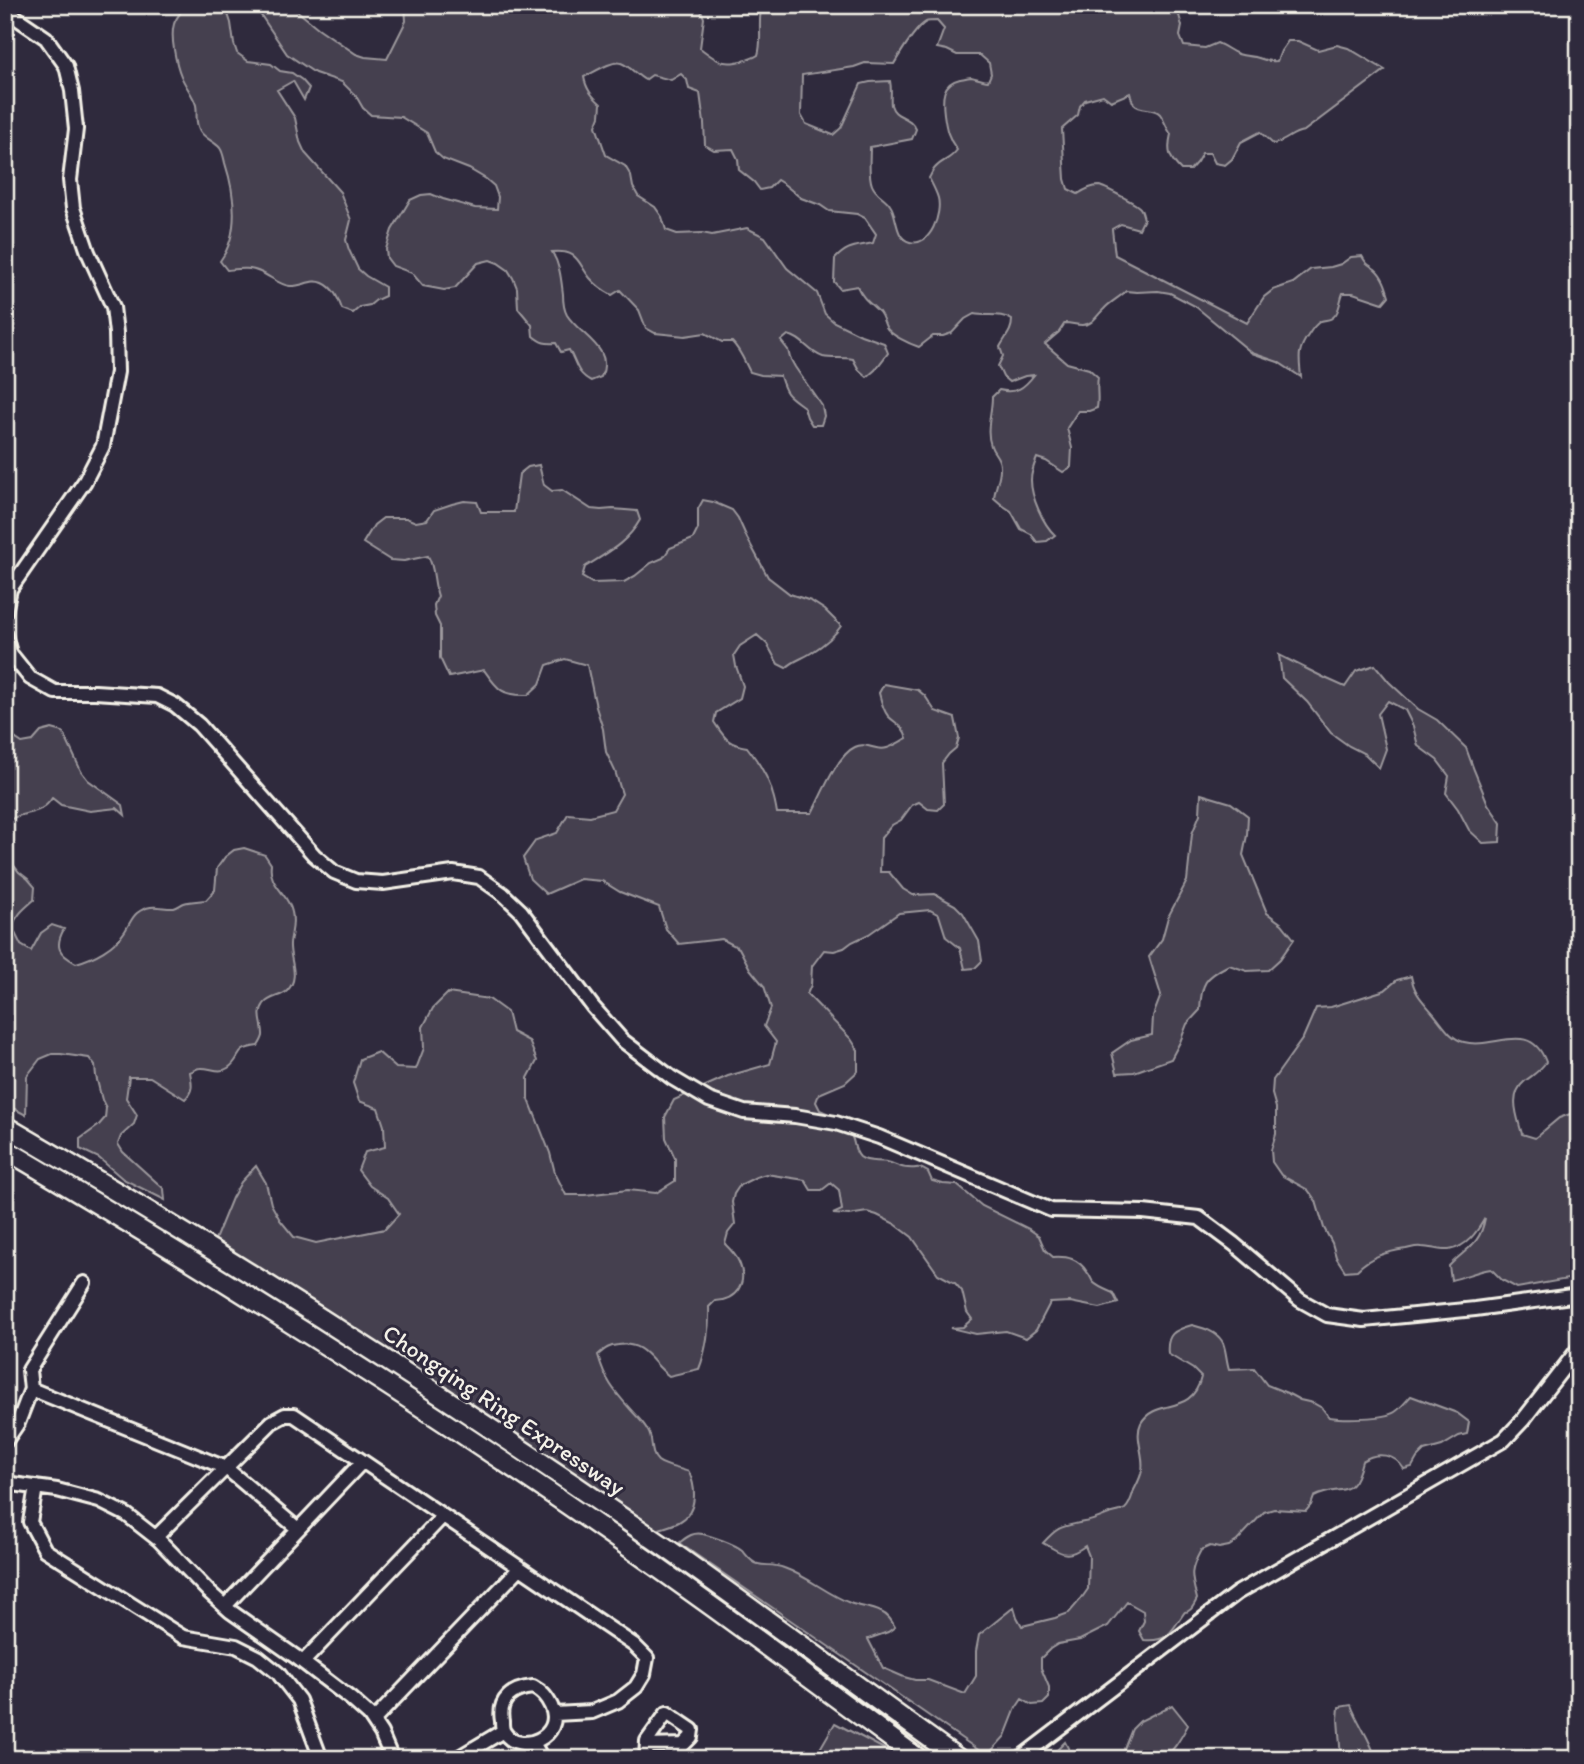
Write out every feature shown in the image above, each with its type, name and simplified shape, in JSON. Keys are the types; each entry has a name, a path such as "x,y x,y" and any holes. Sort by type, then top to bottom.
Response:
{"highway":[{"name":"Chongqing Ring Expressway","path":"5,1126 229,1259 378,1354 665,1548 959,1759"},
{"name":"Chongqing Ring Expressway","path":"5,1149 366,1370 695,1594 919,1759"}],"street":[{"path":"5,10 46,38 66,66 76,130 70,180 73,208 88,252 113,307 117,372 103,446 85,481 9,589 5,612"},
{"path":"5,635 10,653 30,678 55,692 157,696 175,705 199,726 314,855 334,872 356,881 383,883 453,873 480,877 521,911 593,1007 622,1040 672,1079 709,1100 744,1112 836,1123 878,1137 1051,1210 1143,1212 1199,1219 1234,1244 1300,1300 1327,1315 1364,1320 1579,1295"},
{"path":"5,1442 18,1423 31,1389 29,1370 85,1283"},
{"path":"1019,1759 1237,1593 1504,1440 1579,1348"},
{"path":"31,1389 226,1468 298,1529"},
{"path":"156,1537 272,1422 285,1415 294,1415 634,1645 647,1658 644,1674 636,1687 618,1701 592,1712 555,1714"},
{"path":"225,1606 362,1462"},
{"path":"5,1483 57,1490 99,1501 127,1515 156,1537 225,1606 351,1699 373,1721 392,1759"},
{"path":"36,1487 30,1522 45,1550 183,1637 236,1646 258,1657 278,1673 299,1700 321,1759"},
{"path":"303,1662 443,1516"},
{"path":"373,1721 520,1568"},
{"path":"521,1688 533,1688 544,1693 555,1714 553,1728 544,1737 523,1743 510,1738 503,1731 500,1714 508,1696 521,1688"},
{"path":"456,1759 503,1731"},
{"path":"533,1742 542,1759"}],"shaded area":[{"path":"185,5 225,5 237,53 248,61 271,64 280,71 292,73 309,88 304,100 293,81 277,90 295,118 305,153 340,192 351,220 346,240 358,269 385,287 385,296 353,313 342,309 333,291 323,283 286,285 256,270 227,270 220,261 231,239 233,201 222,151 200,131 196,105 177,65 173,29"},
{"path":"254,5 290,5 356,54 387,59 406,21 405,5 699,5 704,18 700,48 717,60 731,63 758,55 762,5 1189,5 1177,8 1182,26 1180,36 1184,46 1205,48 1217,43 1238,54 1277,61 1288,41 1298,41 1318,50 1337,45 1348,48 1385,70 1304,131 1273,144 1260,132 1241,142 1232,159 1225,165 1215,163 1210,153 1202,153 1190,170 1181,170 1174,162 1169,150 1171,134 1160,114 1137,106 1130,93 1111,101 1103,95 1085,100 1078,115 1062,129 1068,189 1078,194 1099,186 1138,206 1144,219 1139,229 1121,224 1112,229 1115,255 1247,323 1264,297 1273,290 1293,283 1311,269 1341,264 1351,257 1362,256 1378,272 1389,296 1383,303 1353,293 1343,293 1336,314 1317,324 1302,345 1299,359 1301,377 1278,362 1252,353 1195,306 1170,293 1126,291 1089,323 1065,323 1045,344 1067,363 1089,369 1098,377 1098,404 1097,408 1089,411 1078,411 1067,428 1072,448 1071,467 1063,472 1037,458 1031,477 1033,494 1042,517 1055,535 1047,541 1037,542 1031,534 1021,529 1011,511 994,498 1000,466 989,440 992,397 999,390 1019,389 1034,375 1009,382 1003,377 998,366 1003,356 1000,347 1010,331 1012,320 1003,316 974,314 952,333 933,336 919,347 892,333 879,312 857,286 840,289 834,282 835,259 840,254 856,246 873,243 876,234 865,218 857,214 829,211 801,198 777,180 769,188 760,190 739,170 733,149 714,150 705,145 700,93 689,89 687,80 681,74 671,80 652,75 645,80 627,66 617,63 584,77 590,92 601,104 596,126 606,155 625,166 638,196 655,207 666,230 677,234 712,235 747,228 765,237 787,268 817,293 825,314 834,322 884,343 888,353 867,377 853,359 823,357 788,335 781,341 822,406 824,416 821,425 812,425 804,407 786,391 780,376 750,372 732,342 722,342 705,333 685,336 655,333 646,328 639,310 620,290 612,295 603,290 590,278 576,258 568,253 552,252 560,272 567,315 600,350 603,358 601,377 591,381 580,371 569,350 561,352 556,343 544,342 533,336 532,325 518,308 517,288 513,278 508,270 498,263 490,260 478,263 455,288 444,290 423,286 412,273 393,266 387,258 386,249 392,230 410,200 431,194 475,208 497,209 498,197 494,186 469,169 443,159 435,152 427,133 401,117 371,115 342,82 315,73 287,54","holes":["937,21 944,29 937,48 957,55 980,55 989,63 991,74 988,81 970,77 954,81 946,88 943,102 945,119 949,137 957,150 940,163 929,178 939,204 933,228 924,239 910,242 901,236 892,209 878,194 870,176 870,147 912,139 916,129 892,108 890,81 861,84 841,128 833,135 806,124 801,115 802,75 865,63 894,64 913,35 926,22"]},
{"path":"539,465 544,485 552,491 562,490 591,509 637,511 640,520 629,535 585,567 582,577 592,583 624,582 663,558 670,548 693,539 698,529 698,509 703,500 732,510 768,577 790,594 811,601 825,610 841,626 823,644 786,668 778,664 767,644 757,635 740,646 734,655 743,686 740,698 716,713 714,722 727,739 747,747 755,758 769,782 777,813 812,813 836,767 848,751 859,745 883,749 907,738 902,728 883,708 879,693 884,684 918,690 935,711 955,718 959,738 956,748 942,763 944,804 938,810 928,809 919,802 912,805 901,820 892,825 881,838 880,872 889,872 903,889 913,895 935,894 955,905 963,913 979,941 982,961 975,968 965,969 960,948 946,937 939,915 930,910 899,913 844,948 824,950 812,966 811,985 807,994 851,1039 858,1050 858,1071 845,1083 819,1094 816,1102 820,1110 847,1128 860,1157 905,1168 920,1168 928,1172 932,1181 957,1185 982,1206 1039,1236 1045,1250 1053,1257 1077,1261 1095,1284 1113,1293 1118,1303 1100,1308 1070,1302 1050,1303 1036,1330 1026,1338 1006,1331 976,1334 951,1328 963,1327 972,1319 967,1312 962,1291 955,1283 938,1274 912,1237 895,1224 867,1212 833,1214 842,1210 839,1190 831,1183 822,1190 811,1190 805,1180 766,1174 756,1177 740,1185 734,1194 732,1202 735,1224 728,1233 725,1244 739,1262 741,1283 735,1294 715,1301 709,1307 707,1338 699,1369 669,1376 635,1346 618,1345 605,1349 598,1355 611,1385 648,1431 655,1458 665,1465 689,1472 691,1478 694,1499 690,1512 679,1522 652,1532 214,1242 232,1198 241,1182 256,1166 266,1183 271,1204 294,1237 316,1243 385,1229 399,1214 388,1198 370,1186 358,1170 365,1152 385,1147 384,1126 378,1108 359,1101 353,1083 360,1059 378,1052 396,1068 416,1069 424,1048 423,1027 433,1008 448,993 489,999 507,1012 512,1032 529,1041 537,1061 528,1078 528,1097 555,1173 566,1195 628,1190 656,1193 675,1181 675,1158 666,1138 665,1117 674,1100 728,1076 770,1064 776,1042 764,1026 771,1008 764,986 750,969 739,948 722,939 679,944 666,929 659,907 620,892 602,881 580,879 546,894 530,879 523,858 536,840 557,833 568,814 590,816 613,810 622,794 606,752 587,665 565,659 547,665 540,684 528,695 506,693 484,670 449,677 440,658 440,626 434,605 438,596 428,556 404,561 390,560 363,543 374,525 383,518 406,518 416,522 427,520 434,510 464,501 477,502 481,512 514,512 519,474 528,467"},
{"path":"1279,655 1345,687 1356,671 1375,665 1418,709 1437,720 1466,748 1488,804 1501,823 1500,842 1483,843 1469,830 1446,793 1449,776 1437,760 1418,746 1405,710 1388,701 1378,714 1386,749 1379,768 1365,754 1331,733 1307,702 1282,678"},
{"path":"52,729 63,732 81,771 88,780 123,805 125,815 117,808 90,811 61,805 52,798 42,808 17,816 5,824 5,734 22,743 33,741 41,732"},
{"path":"1201,794 1231,803 1248,816 1243,855 1267,913 1282,924 1294,939 1280,959 1268,970 1247,971 1229,965 1214,973 1203,987 1200,1010 1187,1024 1171,1059 1134,1072 1117,1073 1112,1053 1131,1040 1152,1035 1153,1016 1161,995 1149,957 1162,939 1168,917 1187,881 1192,834 1200,814"},
{"path":"244,848 265,855 271,864 275,884 290,905 293,921 290,950 293,980 287,991 264,1004 260,1016 263,1036 258,1046 244,1049 225,1070 200,1068 190,1072 191,1090 185,1099 150,1077 129,1077 126,1098 137,1115 134,1124 121,1136 118,1144 123,1152 164,1189 165,1200 123,1179 99,1158 80,1149 80,1139 105,1118 106,1108 95,1066 89,1058 52,1054 40,1059 27,1076 26,1115 5,1104 5,854 35,887 34,900 19,915 12,927 21,945 31,951 41,933 52,925 64,929 59,941 60,949 76,963 110,947 142,910 152,907 174,908 184,903 206,900 215,890 217,868 225,857 234,850"},
{"path":"1411,976 1422,1000 1455,1038 1475,1043 1521,1039 1531,1042 1539,1049 1546,1062 1525,1081 1515,1099 1522,1134 1535,1138 1559,1118 1579,1111 1579,1173 1575,1182 1579,1194 1579,1277 1517,1288 1502,1280 1491,1269 1451,1280 1449,1266 1476,1241 1485,1218 1471,1238 1461,1246 1446,1250 1418,1247 1392,1252 1373,1258 1357,1270 1345,1271 1336,1257 1316,1201 1308,1190 1281,1175 1272,1162 1271,1150 1276,1134 1273,1080 1303,1038 1316,1008 1331,1007 1385,990 1397,980"},
{"path":"1192,1325 1209,1330 1222,1341 1229,1369 1254,1368 1267,1385 1313,1403 1322,1408 1329,1417 1363,1418 1390,1414 1411,1396 1457,1413 1469,1422 1467,1434 1424,1451 1412,1467 1404,1469 1391,1457 1380,1455 1368,1458 1362,1461 1350,1487 1314,1497 1306,1511 1274,1509 1264,1512 1229,1546 1210,1546 1201,1550 1192,1574 1197,1599 1163,1638 1144,1640 1139,1631 1144,1621 1143,1611 1127,1602 1108,1626 1080,1640 1058,1644 1050,1649 1041,1658 1041,1668 1049,1687 1049,1698 1043,1704 1032,1705 1022,1699 1005,1736 987,1756 679,1543 696,1534 717,1538 739,1548 755,1563 784,1568 842,1599 883,1613 895,1627 868,1639 883,1668 904,1677 928,1680 965,1694 976,1676 979,1635 1014,1607 1022,1626 1069,1613 1088,1589 1089,1556 1085,1546 1073,1553 1064,1554 1043,1543 1061,1528 1122,1511 1128,1505 1142,1470 1139,1434 1141,1423 1155,1410 1190,1397 1201,1377 1168,1354 1168,1342 1172,1334"},
{"path":"1172,1705 1188,1725 1169,1754 1156,1760 1120,1759 1132,1729 1140,1721"},
{"path":"1351,1705 1376,1759 1341,1759 1339,1707"},
{"path":"835,1723 903,1759 814,1759"},
{"path":"1065,1742 1078,1759 1048,1759"}]}
